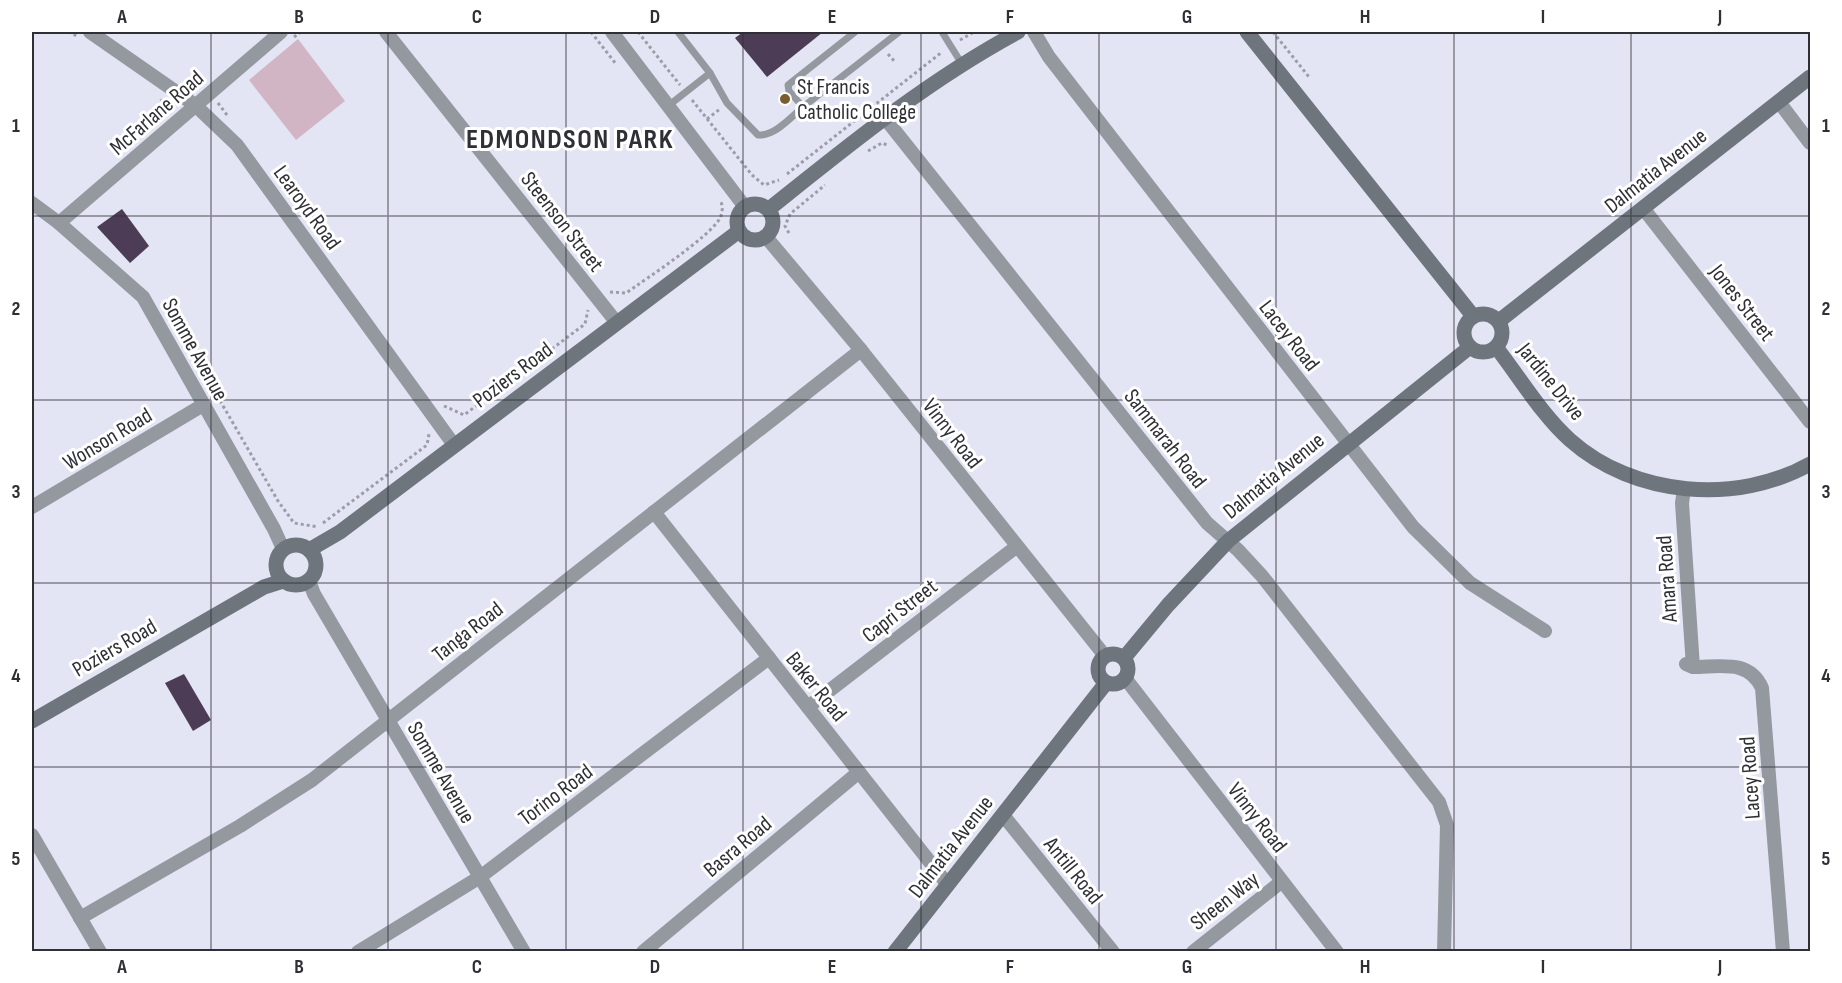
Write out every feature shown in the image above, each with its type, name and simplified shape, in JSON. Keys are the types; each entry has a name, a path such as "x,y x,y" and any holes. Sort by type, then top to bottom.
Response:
{"street":[{"name":"McFarlane Road","path":"59,224 281,32"},
{"name":"Steenson Street","path":"386,32 617,323"},
{"path":"612,32 745,207"},
{"path":"769,209 884,117 962,64 1017,32"},
{"name":"Lacey Road","path":"1034,32 1049,57 1413,527 1470,583 1545,631"},
{"path":"1247,32 1473,316"},
{"name":"Learoyd Road","path":"87,36 195,105 237,145 454,445"},
{"name":"Dalmatia Avenue","path":"1499,321 1810,77"},
{"path":"1779,102 1810,142"},
{"name":"Sammarah Road","path":"884,117 1202,517 1262,576 1443,808 1447,825 1443,951"},
{"name":"Somme Avenue","path":"32,203 143,297 274,529 283,549"},
{"path":"755,203 769,209 774,220 766,237 749,239 739,231 737,221 745,207 755,203"},
{"name":"Jones Street","path":"1643,208 1810,422"},
{"name":"Poziers Road","path":"309,550 340,532 739,231"},
{"name":"Vinny Road","path":"766,237 861,350 1105,656"},
{"path":"1487,314 1499,321 1503,335 1496,347 1483,352 1470,347 1464,334 1465,327 1473,316 1487,314"},
{"name":"Dalmatia Avenue","path":"1124,658 1181,590 1228,541 1470,347"},
{"name":"Jardine Drive","path":"1496,347 1571,441 1618,470 1684,489 1708,492 1738,490 1783,478 1810,464"},
{"name":"Tanga Road","path":"80,918 240,826 303,786 861,350"},
{"name":"Wonson Road","path":"32,507 203,405"},
{"name":"Amara Road","path":"1684,489 1682,503 1690,666"},
{"name":"Baker Road","path":"654,512 948,885"},
{"path":"296,545 309,550 314,555 316,569 309,581 296,585 283,581 276,569 283,549 296,545"},
{"name":"Capri Street","path":"808,707 1016,547"},
{"name":"Poziers Road","path":"32,721 264,587 283,581"},
{"name":"Somme Avenue","path":"309,581 387,719 524,951"},
{"path":"1115,654 1124,658 1128,668 1125,678 1116,684 1106,683 1098,670 1105,656 1115,654"},
{"name":"Torino Road","path":"358,951 480,877 769,658"},
{"name":"Lacey Road","path":"1690,666 1740,666 1751,671 1762,688 1783,951"},
{"name":"Vinny Road","path":"1125,678 1281,882 1337,951"},
{"name":"Dalmatia Avenue","path":"895,951 1106,683"},
{"name":"Basra Road","path":"643,951 859,772"},
{"name":"Antill Road","path":"1003,815 1113,951"},
{"path":"32,835 100,951"},
{"name":"Sheen Way","path":"1193,951 1281,882"}],"lane":[{"path":"678,32 710,73 727,103 758,135 766,135 776,130 898,32"},
{"path":"803,107 789,91 788,85 855,32"},
{"path":"942,32 962,64"},
{"path":"668,106 710,73"}],"path":[{"path":"68,32 87,36"},
{"path":"591,32 619,68"},
{"path":"1273,32 1309,77"},
{"path":"153,93 161,99 165,110 178,120"},
{"path":"222,106 233,122"},
{"path":"157,122 165,110"},
{"path":"864,154 882,143 894,148 902,140"},
{"path":"789,233 785,226 790,214 827,184"},
{"path":"604,283 610,292 626,293 695,242 719,219 723,206 717,192"},
{"path":"438,398 446,408 464,415 585,324 588,308"},
{"path":"206,377 278,501 294,523 318,527 427,445 430,433 424,424"}],"shaded area":[{"path":"298,39 345,101 296,140 249,80"}],"building":[{"path":"743,32 823,32 767,77 735,38"},
{"path":"122,209 149,246 130,263 97,227"},
{"path":"184,674 211,720 193,731 165,683"}],"place":[{"name":"St Francis Catholic College","path":"785,99"}],"district":[{"name":"EDMONDSON PARK","path":"570,138"}]}
